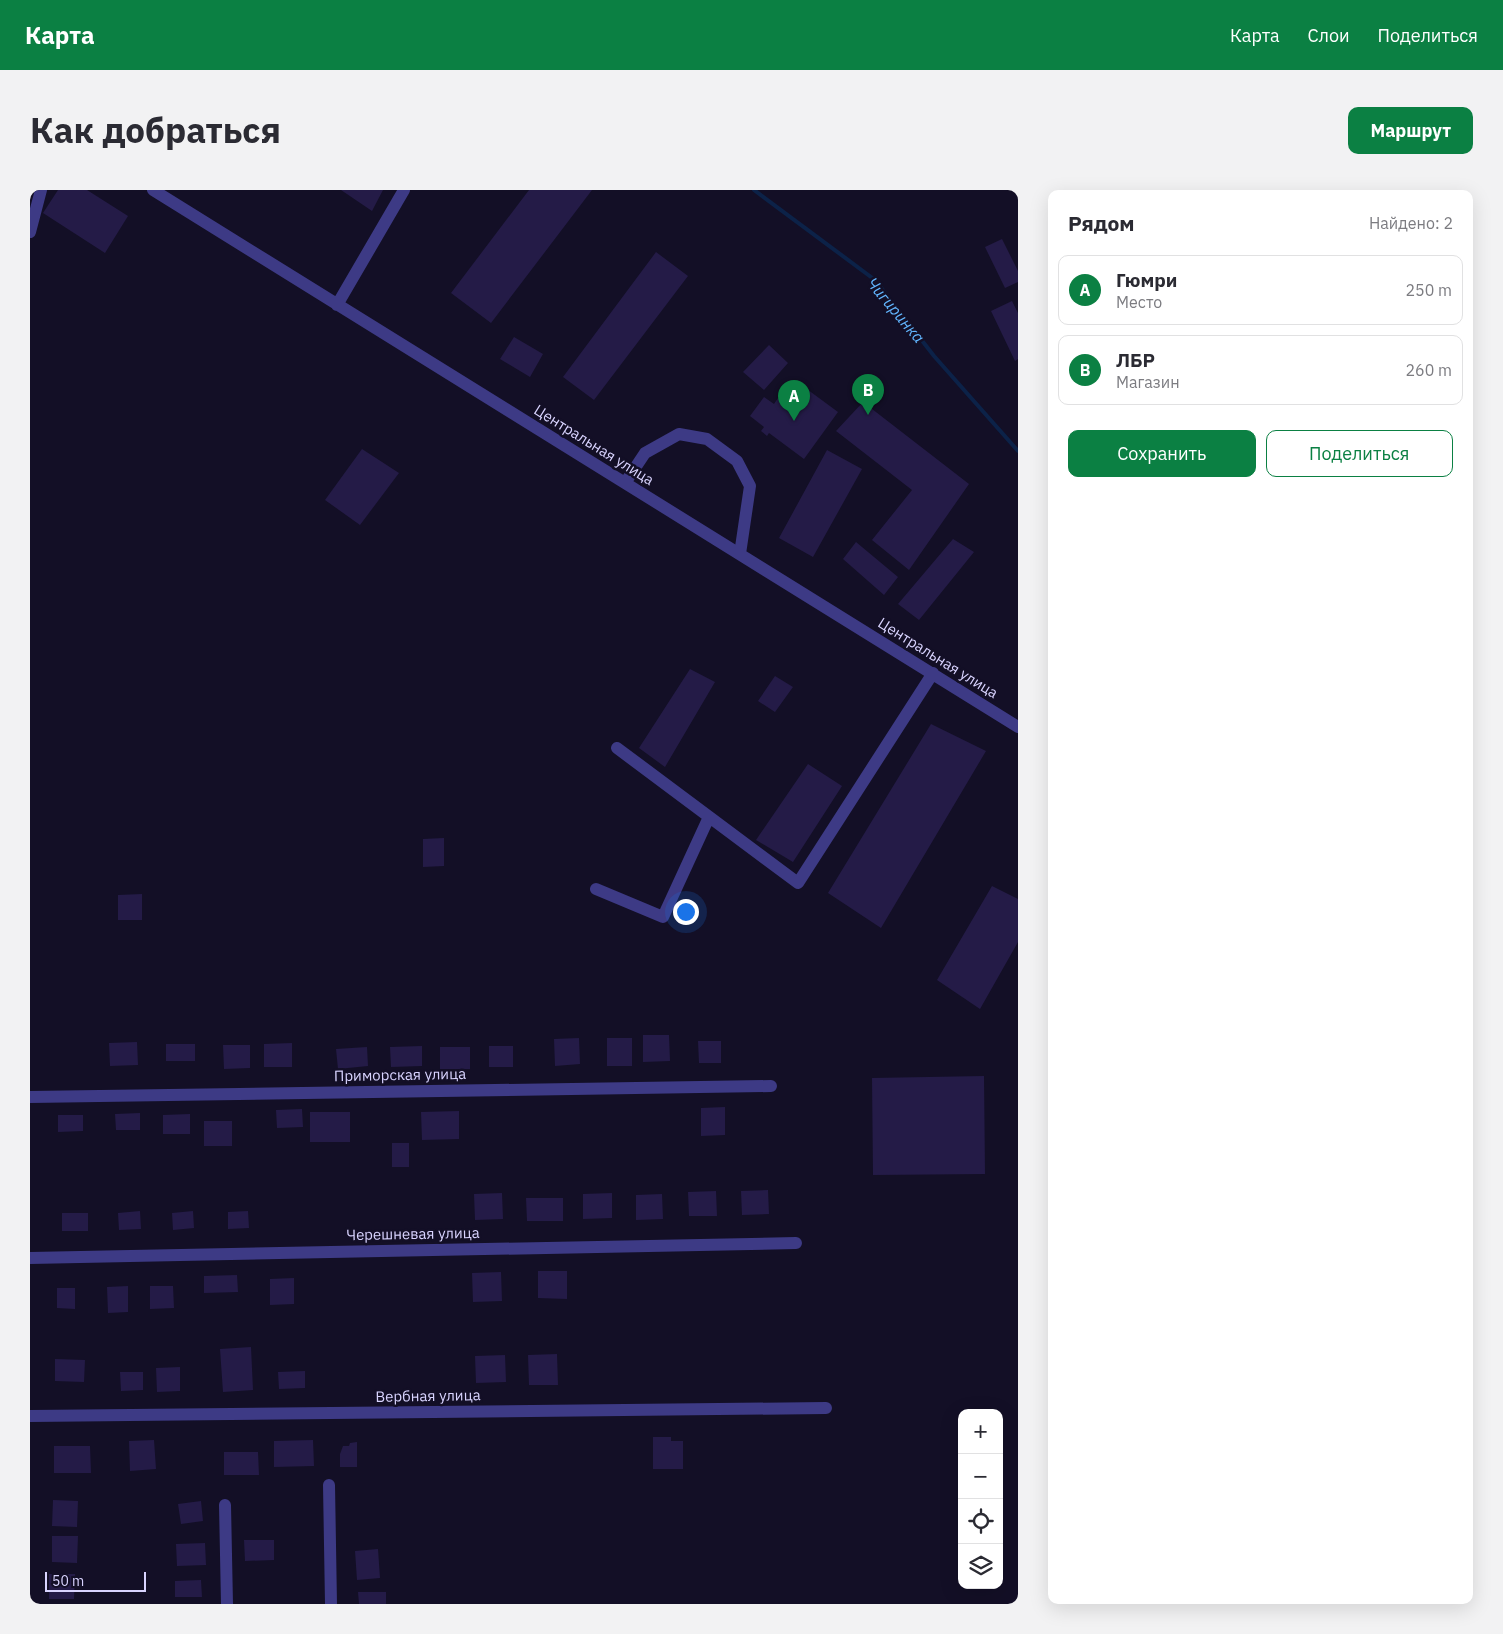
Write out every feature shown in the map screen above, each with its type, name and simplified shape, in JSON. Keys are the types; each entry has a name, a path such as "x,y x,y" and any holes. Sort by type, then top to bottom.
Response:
{"street":[{"path":"30,232 41,190"},
{"name":"Центральная улица","path":"153,190 1018,727"},
{"path":"337,305 404,190"},
{"path":"625,482 645,453 679,434 707,439 737,461 750,486 740,554"},
{"path":"616,748 798,883 933,673"},
{"path":"596,889 663,917 709,817"},
{"name":"Приморская улица","path":"30,1097 772,1086"},
{"name":"Черешневая улица","path":"30,1258 796,1243"},
{"name":"Вербная улица","path":"30,1416 826,1408"},
{"path":"329,1485 331,1604"},
{"path":"225,1505 227,1604"}],"building":[{"path":"58,190 87,190 128,216 105,253 43,213"},
{"path":"341,190 383,190 372,211"},
{"path":"529,190 592,190 491,323 451,293"},
{"path":"1002,239 1018,271 1018,282 1005,288 985,247"},
{"path":"656,252 688,276 594,400 563,377"},
{"path":"1012,301 1018,313 1018,359 1015,361 991,311"},
{"path":"514,337 543,354 530,377 500,359"},
{"path":"769,345 788,363 764,390 743,372"},
{"path":"800,384 838,412 804,459 769,433 767,436 761,431 764,427 750,416 764,397 774,404 778,398 785,403"},
{"path":"863,402 969,484 909,570 872,540 912,490 836,431"},
{"path":"362,449 399,473 360,525 325,500"},
{"path":"827,450 862,469 813,557 779,538"},
{"path":"953,539 974,552 919,620 898,604"},
{"path":"856,542 898,577 884,595 843,559"},
{"path":"690,669 715,682 665,767 639,748"},
{"path":"775,676 793,687 775,712 758,701"},
{"path":"931,724 986,751 881,928 828,893"},
{"path":"808,764 842,786 793,862 756,840"},
{"path":"444,838 444,866 423,867 423,839"},
{"path":"992,886 1018,899 1018,942 980,1009 937,980"},
{"path":"142,894 142,920 118,920 118,895"},
{"path":"643,1035 669,1035 670,1061 643,1062"},
{"path":"579,1038 580,1064 555,1066 554,1039"},
{"path":"607,1038 632,1038 632,1066 607,1066"},
{"path":"698,1041 721,1041 721,1063 699,1063"},
{"path":"137,1042 138,1065 110,1066 109,1043"},
{"path":"292,1043 292,1067 264,1067 264,1044"},
{"path":"166,1044 195,1044 195,1061 166,1061"},
{"path":"223,1045 250,1045 250,1068 224,1069"},
{"path":"422,1046 422,1066 391,1067 390,1047"},
{"path":"489,1046 513,1046 513,1067 489,1067"},
{"path":"367,1047 368,1066 338,1069 336,1049"},
{"path":"440,1047 470,1047 470,1069 440,1069"},
{"path":"984,1076 985,1174 873,1175 872,1078"},
{"path":"725,1107 725,1135 701,1136 701,1108"},
{"path":"302,1109 303,1127 277,1128 276,1110"},
{"path":"459,1111 459,1139 422,1140 421,1112"},
{"path":"310,1112 350,1112 350,1142 310,1142"},
{"path":"140,1113 140,1130 116,1130 115,1114"},
{"path":"190,1114 190,1134 163,1134 163,1115"},
{"path":"58,1115 83,1115 83,1131 58,1132"},
{"path":"204,1121 232,1121 232,1146 204,1146"},
{"path":"392,1143 409,1143 409,1167 392,1167"},
{"path":"768,1190 769,1214 742,1215 741,1191"},
{"path":"716,1191 717,1216 689,1216 688,1192"},
{"path":"502,1193 503,1219 475,1220 474,1194"},
{"path":"612,1193 612,1218 583,1219 583,1194"},
{"path":"662,1194 663,1219 636,1220 636,1195"},
{"path":"526,1198 563,1198 563,1221 527,1221"},
{"path":"140,1211 141,1229 119,1230 118,1213"},
{"path":"193,1211 194,1228 173,1230 172,1213"},
{"path":"248,1211 249,1228 228,1229 228,1212"},
{"path":"62,1213 88,1213 88,1231 62,1231"},
{"path":"538,1271 567,1271 567,1299 538,1298"},
{"path":"501,1272 502,1301 473,1302 472,1273"},
{"path":"237,1275 238,1292 204,1293 204,1276"},
{"path":"294,1278 294,1304 270,1305 270,1279"},
{"path":"128,1286 128,1312 108,1313 107,1287"},
{"path":"150,1286 173,1286 174,1308 150,1309"},
{"path":"57,1288 75,1288 75,1309 57,1308"},
{"path":"251,1347 253,1390 223,1392 220,1349"},
{"path":"557,1354 558,1385 529,1385 528,1355"},
{"path":"505,1355 506,1382 476,1383 475,1356"},
{"path":"55,1359 85,1360 84,1382 55,1381"},
{"path":"180,1367 180,1391 157,1392 156,1368"},
{"path":"305,1371 305,1388 279,1389 278,1372"},
{"path":"120,1372 143,1372 143,1390 121,1391"},
{"path":"653,1437 671,1437 671,1441 683,1441 683,1469 653,1469"},
{"path":"154,1440 156,1469 130,1471 129,1441"},
{"path":"313,1440 314,1466 274,1467 274,1441"},
{"path":"357,1442 357,1467 340,1467 340,1454 343,1446 349,1446 350,1443"},
{"path":"54,1446 90,1446 91,1473 54,1473"},
{"path":"224,1452 258,1452 259,1475 224,1475"},
{"path":"53,1500 78,1501 77,1527 52,1526"},
{"path":"201,1501 203,1521 181,1524 178,1504"},
{"path":"52,1536 78,1536 77,1563 52,1562"},
{"path":"244,1540 274,1540 274,1560 245,1561"},
{"path":"205,1543 206,1565 177,1566 176,1544"},
{"path":"378,1549 380,1578 357,1580 355,1551"},
{"path":"49,1574 75,1574 74,1599 49,1599"},
{"path":"201,1580 202,1597 175,1597 175,1581"},
{"path":"358,1592 386,1592 386,1604 359,1604"}],"waterway":[{"name":"Чигиринка","path":"754,190 875,280 934,356 1018,451"}],"place":[{"name":"ЛБР","path":"868,415"},
{"name":"Гюмри","path":"794,421"}]}
